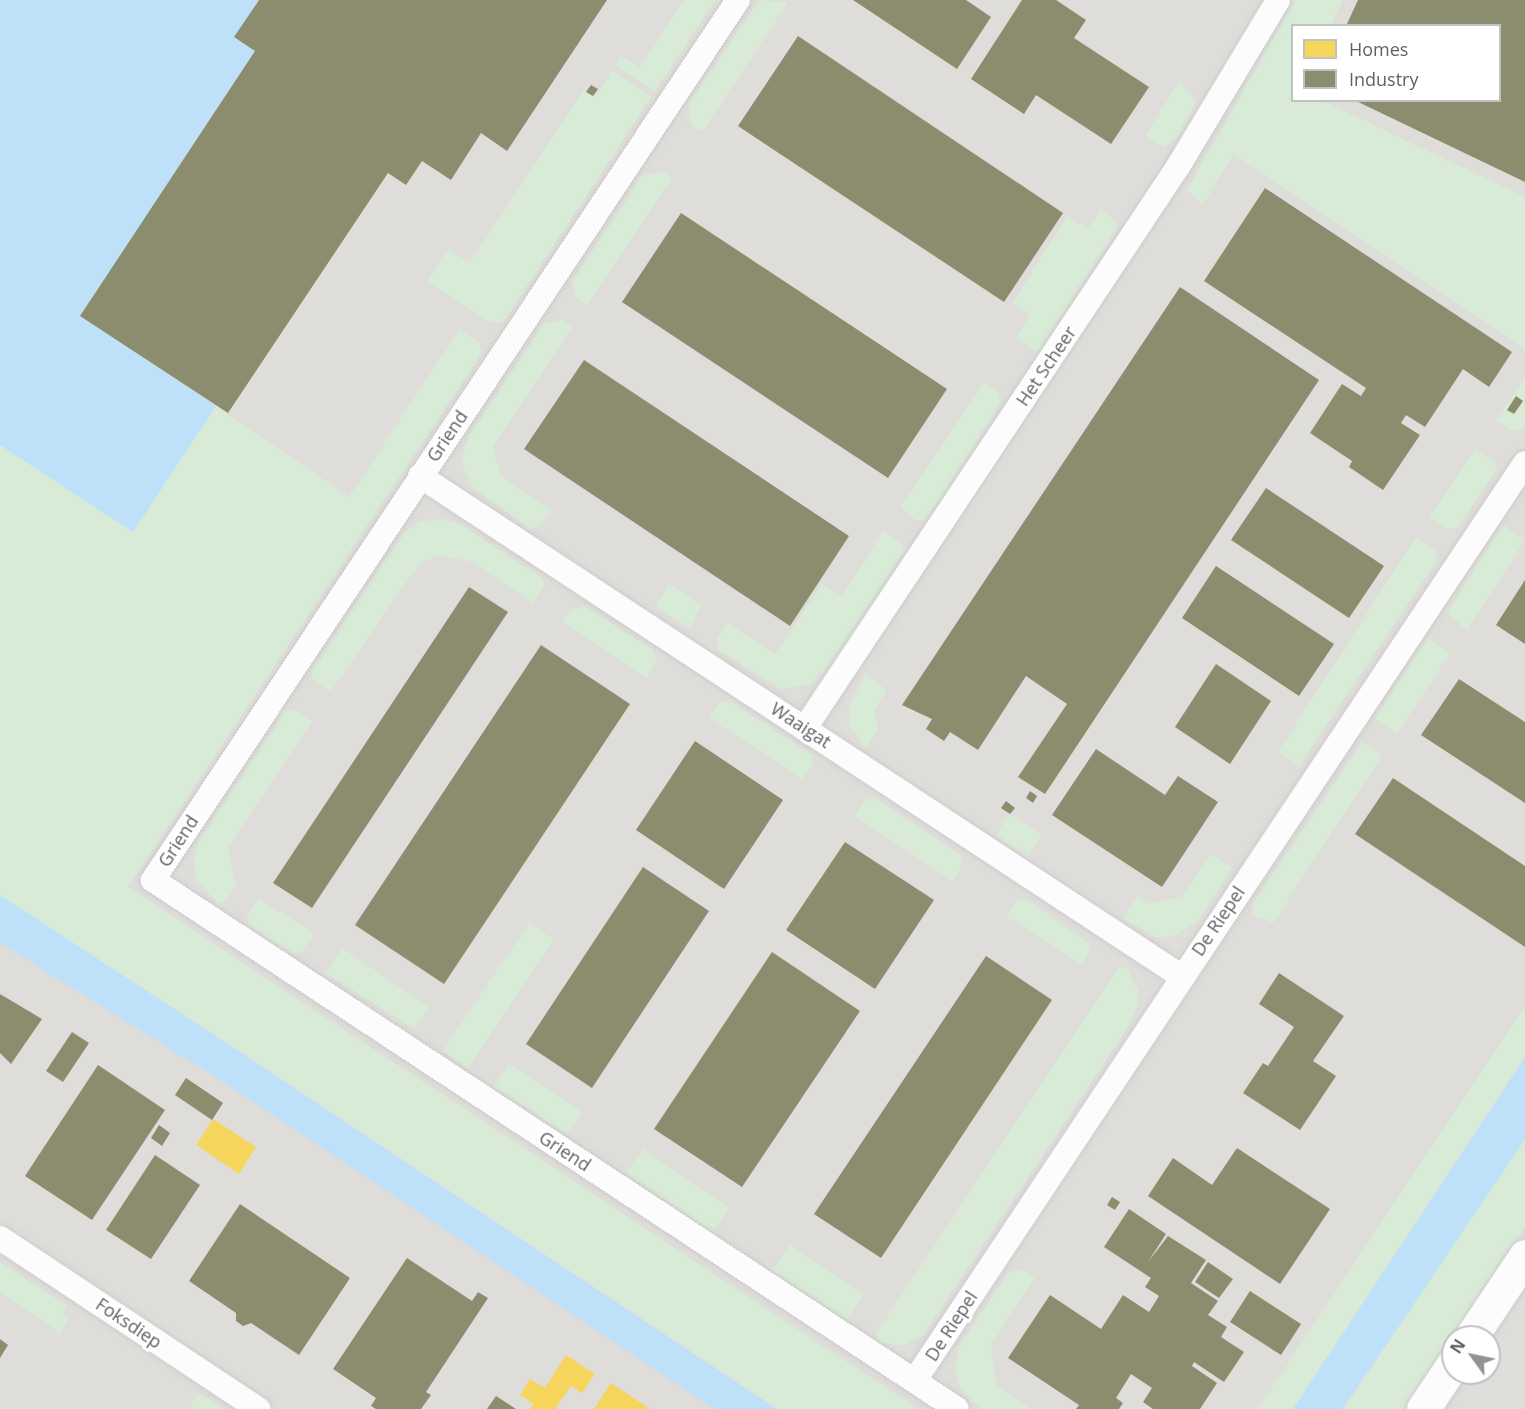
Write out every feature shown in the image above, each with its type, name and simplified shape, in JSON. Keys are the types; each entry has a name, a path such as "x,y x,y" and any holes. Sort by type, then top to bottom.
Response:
{"street":[{"name":"Griend","path":"738,0 153,880 957,1409"},
{"name":"Het Scheer","path":"805,728 1179,165 1278,0"},
{"name":"De Riepel","path":"915,1380 1181,976 1525,463"},
{"name":"Waaigat","path":"420,476 1181,976"},
{"name":"Foksdiep","path":"0,1238 258,1409"},
{"path":"1479,1325 1525,1256"},
{"path":"1423,1409 1441,1382"}],"shaded area":[{"path":"152,0 1525,0 1525,1409 0,1409 0,218"}],"green space":[{"path":"684,0 715,0 655,91 615,65 621,56 640,68"},
{"path":"759,0 788,2 702,132 691,125 688,106"},
{"path":"1295,0 1343,0 1331,24 1291,24 1291,102 1325,102 1525,197 1525,349 1233,155 1203,205 1187,190"},
{"path":"612,70 651,97 504,321 491,323 427,281 448,248 470,263 584,90 595,98"},
{"path":"1180,80 1196,101 1176,139 1164,147 1145,136"},
{"path":"661,171 672,178 587,305 576,298 572,282 642,176"},
{"path":"1100,210 1114,219 1118,227 1037,352 1016,338 1030,315 1012,304 1067,216 1088,229"},
{"path":"561,320 572,327 493,446 501,477 551,510 539,527 531,529 474,489 464,471 462,456 468,438 544,324"},
{"path":"460,329 480,343 481,354 128,887 918,1409 777,1409 0,895 0,445 133,532 216,406 349,497"},
{"path":"1525,377 1525,426 1514,432 1496,420"},
{"path":"984,383 998,392 1001,403 926,519 917,521 900,507"},
{"path":"1475,449 1494,461 1496,470 1457,528 1447,529 1429,518"},
{"path":"441,519 461,525 542,578 544,586 533,603 470,561 436,555 417,567 331,691 313,680 312,672 404,533 420,522"},
{"path":"1503,525 1525,540 1467,630 1447,613"},
{"path":"883,531 901,542 904,551 824,671 810,684 781,689 718,650 717,638 727,622 775,654 822,584 842,596"},
{"path":"1416,537 1434,549 1438,559 1299,766 1278,752"},
{"path":"669,584 702,605 689,628 656,606"},
{"path":"584,606 653,650 657,661 647,678 563,622 571,610"},
{"path":"1428,638 1450,653 1397,733 1375,719"},
{"path":"865,675 887,690 874,710 878,729 865,749 850,726 849,707"},
{"path":"720,701 733,703 813,755 812,765 802,779 709,718"},
{"path":"294,710 312,721 228,847 236,885 225,902 218,904 197,880 194,863 198,843 286,711"},
{"path":"1362,742 1382,756 1273,923 1253,915 1253,903"},
{"path":"875,798 960,855 962,865 953,881 855,816 866,799"},
{"path":"1009,814 1042,835 1027,857 996,835"},
{"path":"1211,854 1232,868 1198,921 1175,936 1156,937 1123,919 1138,896 1148,904 1181,897"},
{"path":"259,899 314,933 302,952 294,954 249,925 247,916"},
{"path":"1025,899 1088,942 1090,950 1081,965 1006,916 1017,900"},
{"path":"529,923 554,940 468,1068 443,1051"},
{"path":"342,948 430,1007 415,1029 325,973"},
{"path":"1119,967 1127,968 1138,991 1138,1004 1128,1027 923,1335 902,1346 879,1342 876,1334"},
{"path":"1525,1006 1525,1057 1439,1190 1293,1409 1258,1409"},
{"path":"509,1064 582,1112 567,1134 494,1086"},
{"path":"1525,1139 1525,1226 1460,1325 1441,1325 1441,1353 1404,1409 1343,1409"},
{"path":"643,1149 729,1208 713,1232 626,1173"},
{"path":"790,1245 864,1294 847,1320 772,1271"},
{"path":"0,1262 67,1306 62,1314 69,1319 60,1333 0,1292"},
{"path":"1023,1269 1035,1278 991,1345 996,1385 1033,1409 984,1409 970,1399 958,1383 955,1367 959,1347 1009,1271"},
{"path":"199,1393 224,1409 189,1409"}],"water":[{"path":"0,0 259,0 235,37 255,51 80,316 216,406 133,532 0,445"},
{"path":"0,895 777,1409 715,1409 220,1080 0,943"},
{"path":"1525,1057 1525,1139 1343,1409 1293,1409"}],"building: Homes":[{"path":"213,1119 256,1147 239,1174 196,1145"},
{"path":"566,1355 595,1374 582,1393 571,1386 555,1409 530,1409 534,1404 520,1395 530,1379 545,1388"},
{"path":"611,1383 650,1409 594,1409"}],"building: Industry":[{"path":"259,0 607,0 507,151 481,133 451,180 422,161 406,185 388,173 228,413 80,316 255,51 234,37"},
{"path":"853,0 966,0 991,17 957,69"},
{"path":"1022,0 1056,0 1086,20 1074,38 1149,87 1111,144 1036,95 1024,114 971,79"},
{"path":"1358,0 1525,0 1525,182 1358,102 1501,102 1501,24 1347,24"},
{"path":"798,36 1063,213 1004,302 738,126"},
{"path":"591,85 598,89 593,96 586,92"},
{"path":"1265,188 1512,352 1489,387 1463,369 1425,427 1406,415 1401,423 1420,435 1383,490 1349,467 1352,461 1310,433 1342,384 1361,396 1366,388 1204,281"},
{"path":"681,213 947,389 888,478 622,302"},
{"path":"1180,287 1319,380 1045,794 1018,777 1067,704 1026,676 978,750 950,732 944,741 926,729 932,719 902,705"},
{"path":"584,360 849,536 790,626 524,449"},
{"path":"1516,396 1523,401 1514,414 1507,410"},
{"path":"1266,488 1384,566 1349,618 1231,540"},
{"path":"1216,566 1334,644 1299,696 1182,618"},
{"path":"1525,580 1525,644 1496,625"},
{"path":"469,587 508,612 312,908 273,883"},
{"path":"541,645 630,704 444,984 355,925"},
{"path":"1216,664 1271,701 1230,764 1175,727"},
{"path":"1459,679 1525,722 1525,803 1421,735"},
{"path":"695,741 783,800 724,889 636,830"},
{"path":"1096,749 1165,795 1178,776 1218,802 1162,887 1052,815"},
{"path":"1393,778 1525,866 1525,947 1355,834"},
{"path":"1030,791 1037,796 1033,803 1026,798"},
{"path":"1006,801 1015,808 1010,814 1001,808"},
{"path":"845,842 934,900 875,989 786,930"},
{"path":"643,867 709,911 592,1088 526,1044"},
{"path":"772,952 860,1011 742,1187 654,1129"},
{"path":"986,956 1052,1000 881,1258 814,1214"},
{"path":"1279,973 1344,1016 1313,1061 1336,1076 1300,1130 1243,1093 1263,1063 1268,1066 1294,1027 1259,1004"},
{"path":"0,994 42,1019 11,1064 0,1053"},
{"path":"72,1032 89,1043 63,1082 46,1071"},
{"path":"98,1065 165,1110 92,1220 25,1176"},
{"path":"186,1078 223,1103 212,1120 175,1095"},
{"path":"159,1125 170,1133 162,1146 151,1138"},
{"path":"1237,1148 1330,1209 1280,1284 1148,1196 1173,1158 1212,1185"},
{"path":"155,1155 200,1185 151,1259 106,1230"},
{"path":"1112,1197 1120,1202 1115,1210 1107,1205"},
{"path":"240,1204 350,1278 299,1355 251,1323 243,1326 236,1321 236,1313 189,1281"},
{"path":"1129,1209 1166,1234 1148,1262 1168,1236 1206,1260 1191,1283 1218,1301 1208,1315 1227,1327 1221,1337 1244,1352 1224,1382 1194,1362 1192,1366 1217,1383 1200,1409 1153,1409 1143,1402 1152,1388 1131,1374 1116,1398 1123,1403 1119,1409 1076,1409 1079,1405 1008,1358 1050,1295 1101,1329 1123,1295 1149,1312 1159,1296 1145,1287 1151,1278 1104,1247"},
{"path":"407,1258 472,1301 478,1292 488,1298 426,1392 431,1395 421,1409 376,1409 371,1406 376,1398 333,1369"},
{"path":"1208,1262 1233,1279 1219,1298 1195,1282"},
{"path":"1250,1291 1301,1324 1281,1355 1230,1322"},
{"path":"0,1339 8,1345 0,1358"},
{"path":"496,1396 516,1409 487,1409"}]}
